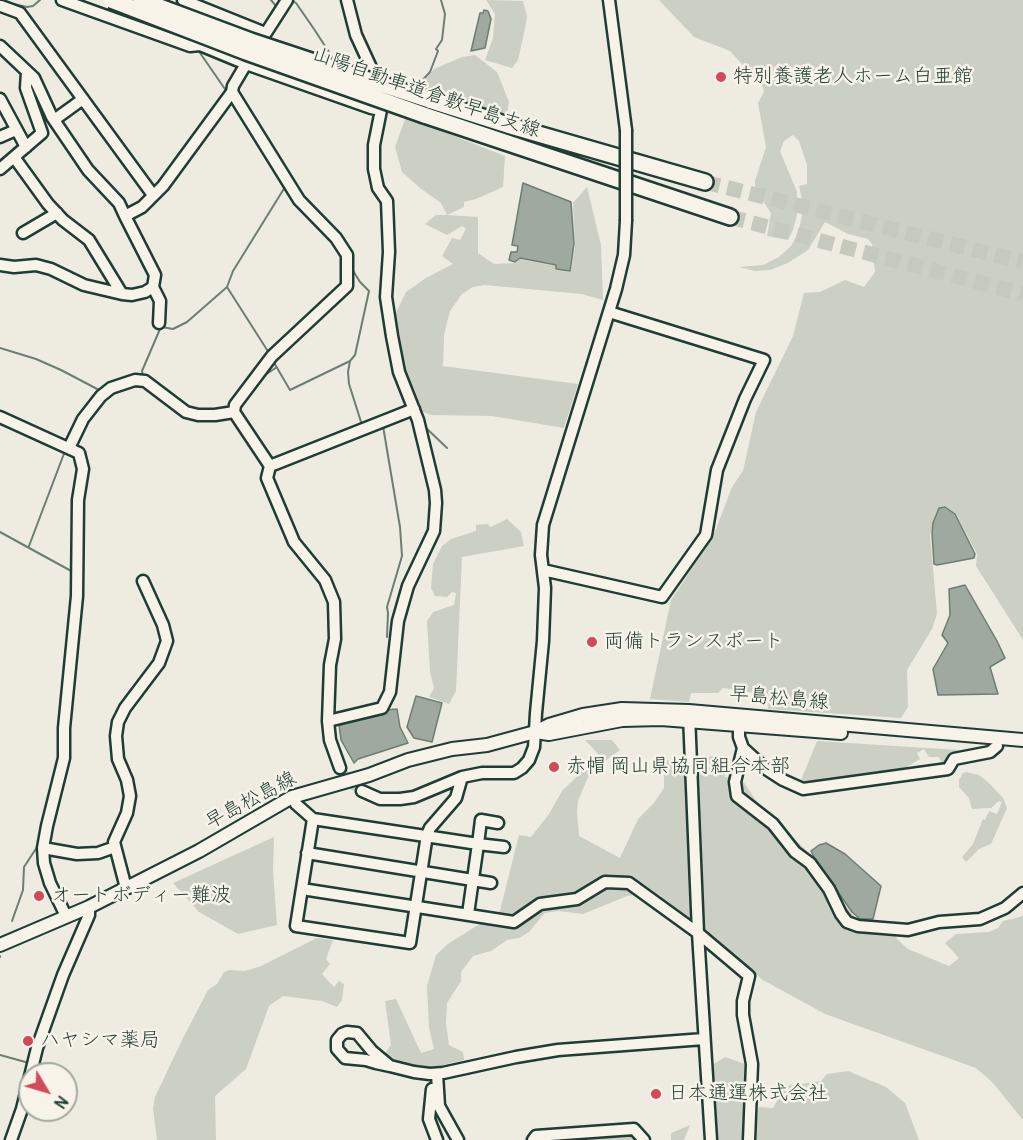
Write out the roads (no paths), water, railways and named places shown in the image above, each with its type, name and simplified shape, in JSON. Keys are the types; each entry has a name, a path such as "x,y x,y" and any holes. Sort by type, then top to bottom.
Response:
{"highway":[{"path":"104,0 171,11"},
{"name":"山陽自動車道倉敷早島支線","path":"111,0 151,8 298,71 730,217"},
{"name":"山陽自動車道倉敷早島支線","path":"141,0 303,59 429,100 705,182"}],"main road":[{"name":"早島松島線","path":"0,945 89,908 199,851 292,797 369,775 408,760 452,749 487,745 535,732 549,725 583,715 622,709 689,717 1023,740"},
{"name":"早島松島線","path":"739,720 1023,748"}],"street":[{"path":"62,0 190,45 200,45 246,64 381,110"},
{"path":"183,0 265,33"},
{"path":"125,216 142,207 163,186 232,92 246,64 287,0"},
{"path":"328,721 382,708 390,692 398,621 408,586 434,531 435,490 414,409 399,372 386,297 389,252 387,201 378,188 374,169 374,145 381,110 374,74 356,35 347,0"},
{"path":"362,791 380,799 400,800 422,794 462,777 482,773 514,773 529,760 534,747 545,588 541,540 547,508 621,271 626,221 626,130 609,0"},
{"path":"2,5 20,13 153,195"},
{"path":"0,45 33,78 54,120 88,170 119,203 155,275 153,287 160,301 159,323"},
{"path":"0,169 42,132 26,88 27,72"},
{"path":"232,92 299,200 336,238 347,255 347,286 271,357 235,405 234,412 270,466 267,478 294,542 325,580 334,602 335,639 330,665 328,721 330,740 340,768"},
{"path":"54,120 82,99"},
{"path":"0,100 26,147"},
{"path":"0,137 16,130"},
{"path":"14,157 57,213 90,240 122,294"},
{"path":"23,233 57,213"},
{"path":"0,265 36,265 51,269 84,285 122,294 132,295 153,287"},
{"path":"543,570 662,597 706,535 717,470 745,399 764,360 609,312"},
{"path":"69,448 80,424 101,396 111,388 135,380 145,381 186,412 215,415 234,412"},
{"path":"270,466 414,409"},
{"path":"0,417 79,453 82,469 78,500 77,596 64,728 64,758 43,849 44,863 50,883 66,916"},
{"path":"126,888 114,842 127,813 130,796 116,749 118,722 125,708 159,663 166,641 163,625 142,581"},
{"path":"689,717 698,933 711,1140"},
{"path":"739,720 743,748 735,782 737,796 773,824 795,852 810,863 830,888 847,922 858,926 908,930 939,922 980,919 1005,908 1023,893"},
{"path":"743,748 754,760 783,780 803,789 812,789 948,769 954,759 990,752 997,746"},
{"path":"313,819 296,926 410,943 427,835 430,828 456,798 462,777"},
{"path":"292,797 296,804 313,819 504,847"},
{"path":"468,914 481,820 498,823"},
{"path":"43,849 77,854 98,853 115,847"},
{"path":"307,854 422,870 491,883"},
{"path":"302,890 514,922 540,904 577,899 595,886 609,881 629,883 698,933 749,976 743,1001 743,1015 752,1064 749,1140"},
{"path":"12,1140 37,1048 63,975 89,915 89,908"},
{"path":"390,1066 355,1032 344,1033 337,1040 337,1049 345,1058 366,1060 390,1066 414,1072 436,1074 558,1050 704,1039"},
{"path":"436,1074 429,1119 437,1140"},
{"path":"436,1074 439,1106 458,1140"},
{"path":"533,1140 536,1136 634,1129 644,1140"}],"waterway":[{"path":"0,1 27,7 33,6 40,0"},
{"path":"81,0 192,41"},
{"path":"271,0 276,6 279,5"},
{"path":"291,0 296,3 336,63"},
{"path":"419,84 430,72 438,51 436,49 442,40 445,14 441,0"},
{"path":"198,50 227,92"},
{"path":"143,377 142,371 160,329 162,327 173,329 187,322 227,287 233,271 285,187"},
{"path":"273,361 290,390 350,361 355,355 369,291 352,269"},
{"path":"227,287 269,353"},
{"path":"0,348 36,359 101,391"},
{"path":"350,361 349,384 362,425"},
{"path":"262,377 277,367"},
{"path":"423,425 447,448"},
{"path":"383,426 400,527 402,556 387,607 387,637"},
{"path":"29,546 65,451"},
{"path":"0,532 73,572"},
{"path":"12,921 23,890 24,867 39,844"},
{"path":"0,1055 25,1062"}],"tunnel":[{"path":"705,182 1023,262"},
{"path":"730,217 1023,294"},
{"path":"340,768 349,782 362,791"}],"place":[{"name":"特別養護老人ホーム白亜館","path":"721,77"},
{"name":"両備トランスポート","path":"592,642"},
{"name":"赤帽 岡山県協同組合本部","path":"554,767"},
{"name":"オートボディー難波","path":"39,896"},
{"name":"ハヤシマ薬局","path":"28,1041"},
{"name":"日本通運株式会社","path":"656,1094"}]}
